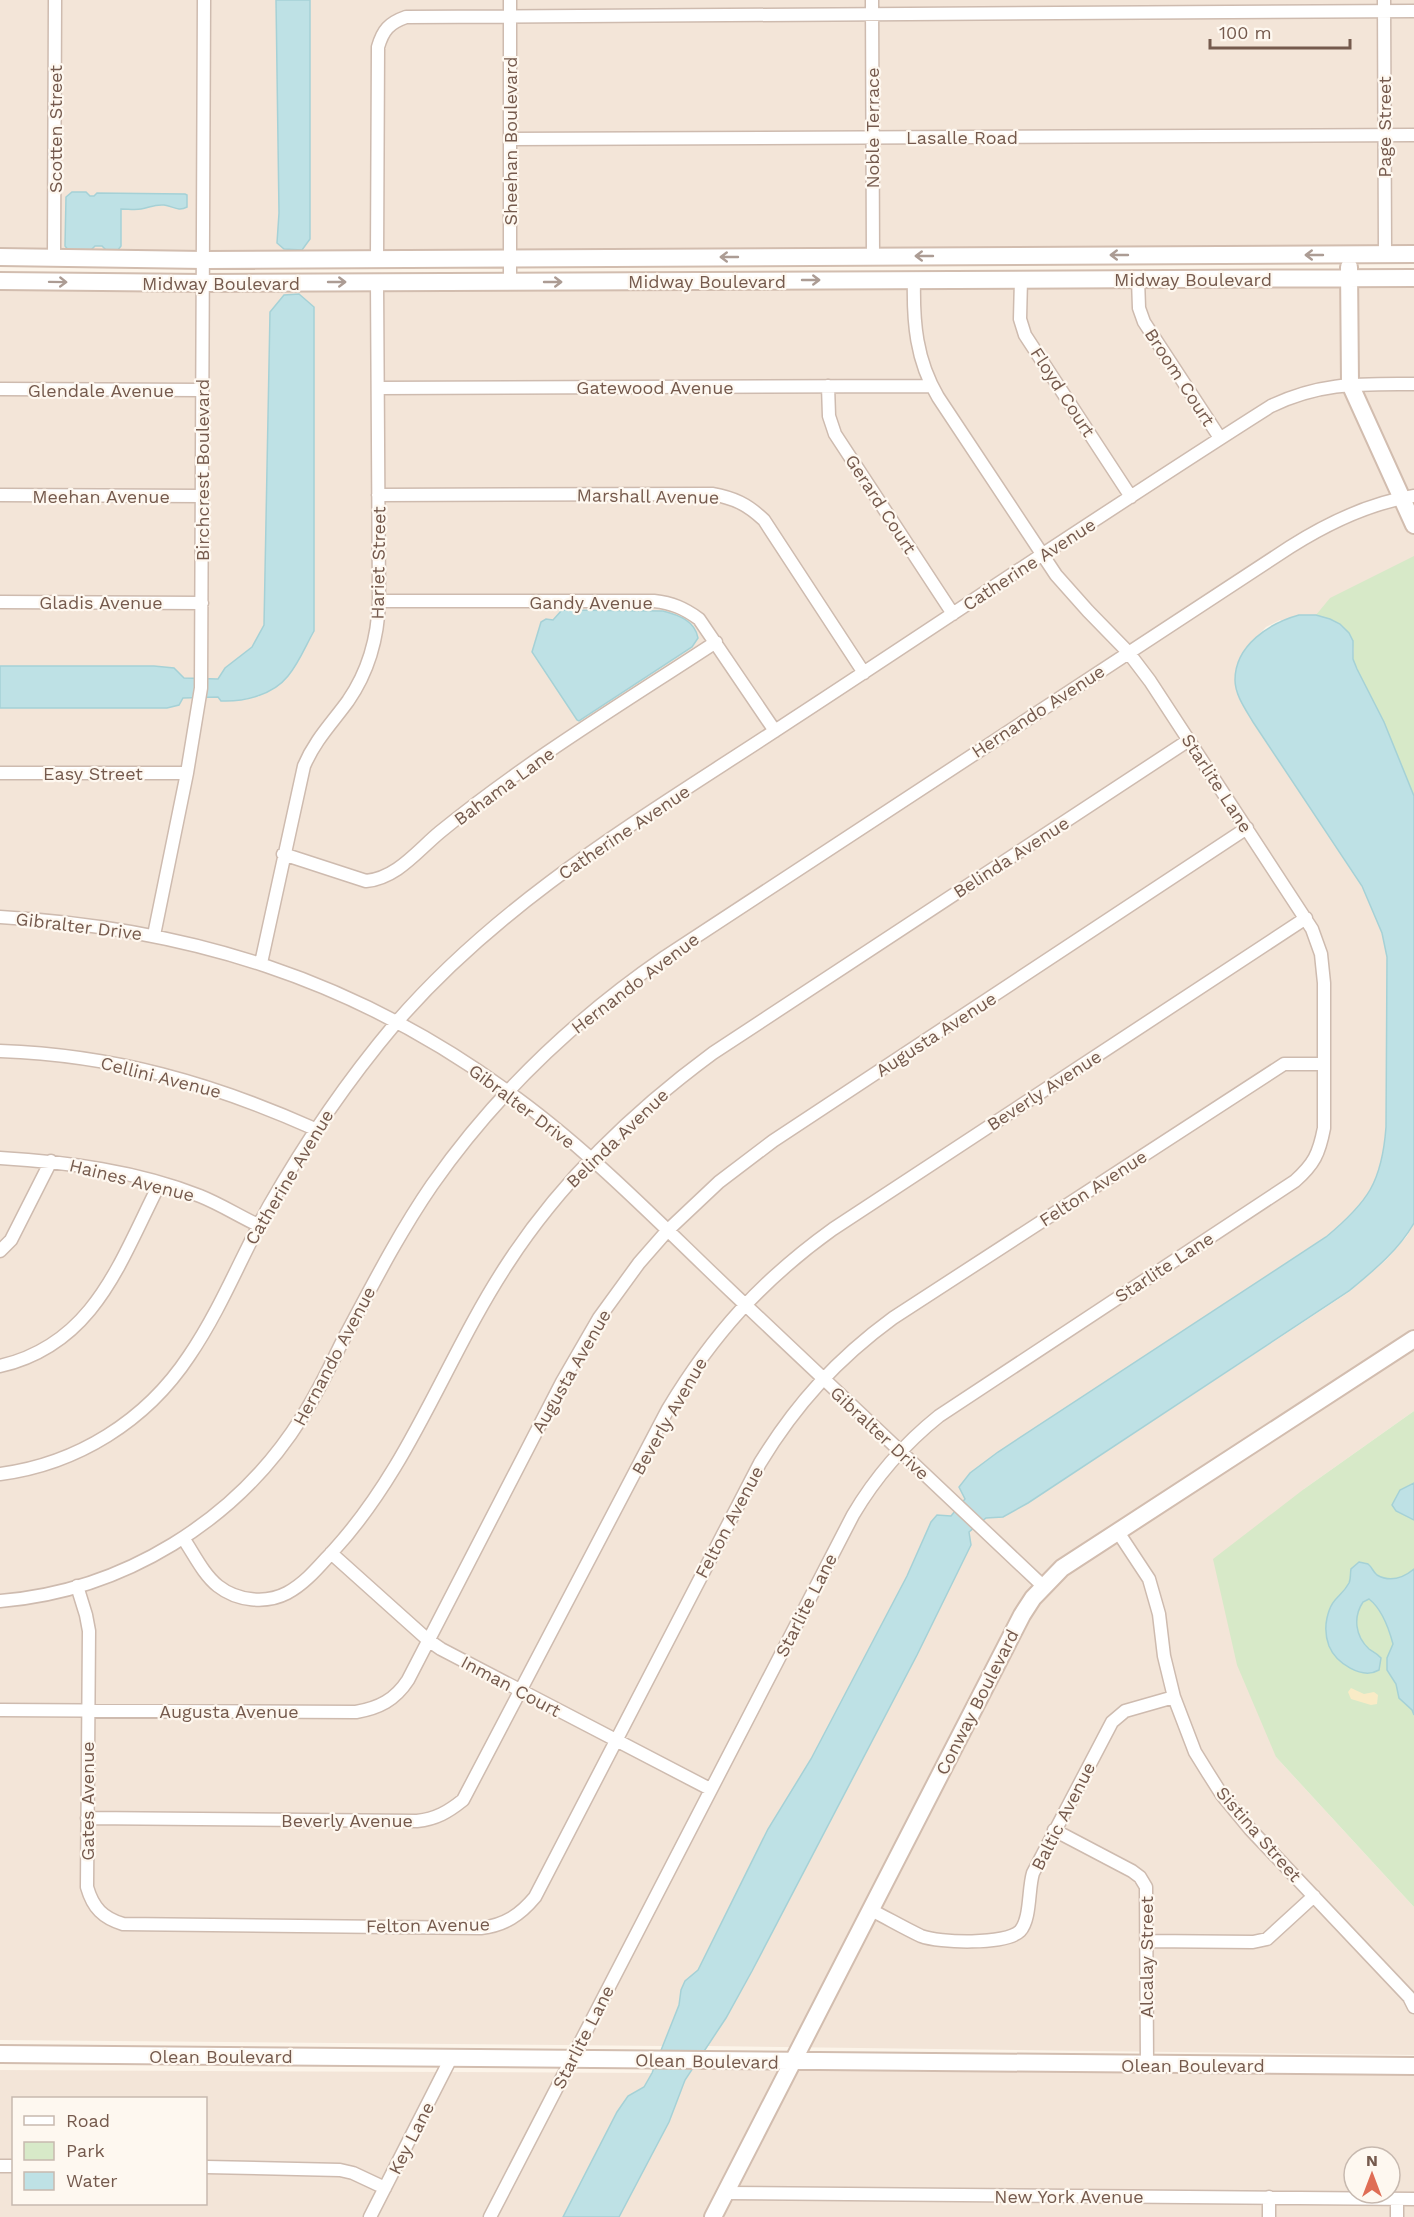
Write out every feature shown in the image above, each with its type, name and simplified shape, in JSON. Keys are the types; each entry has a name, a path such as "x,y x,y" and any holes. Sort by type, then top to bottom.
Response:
{"street":[{"name":"Scotten Street","path":"54,258 56,0"},
{"name":"Birchcrest Boulevard","path":"154,935 187,773 198,710 201,668 204,0"},
{"name":"Sheehan Boulevard","path":"510,0 510,282"},
{"name":"Noble Terrace","path":"872,0 873,256"},
{"path":"377,258 378,47 382,33 392,22 406,16 872,14 1384,6 1414,11"},
{"name":"Page Street","path":"1384,6 1384,255"},
{"name":"Lasalle Road","path":"510,139 1414,135"},
{"name":"Midway Boulevard","path":"0,257 204,260 1414,254"},
{"path":"1349,255 1350,384 1408,497 1414,525"},
{"name":"Midway Boulevard","path":"0,281 203,283 1414,278"},
{"name":"Floyd Court","path":"1021,279 1020,319 1025,335 1131,497"},
{"name":"Broom Court","path":"1138,279 1139,308 1144,322 1220,438"},
{"name":"Starlite Lane","path":"490,2217 710,1789 853,1515 871,1486 899,1451 953,1406 1295,1181 1310,1167 1320,1149 1324,1128 1323,968 1317,942 1306,918 1150,681 1128,652 1071,594 1042,555 931,386 922,365 915,330 914,280"},
{"name":"Hariet Street","path":"261,963 303,766 317,739 347,702 364,674 376,637 379,602 378,282"},
{"name":"Catherine Avenue","path":"0,1474 38,1467 86,1448 125,1424 154,1400 172,1379 201,1337 258,1226 315,1128 354,1076 397,1022 473,946 539,890 595,850 1271,406 1317,388 1350,384 1414,384"},
{"name":"Gerard Court","path":"828,386 829,416 835,434 953,614"},
{"name":"Gatewood Avenue","path":"378,388 931,386"},
{"name":"Glendale Avenue","path":"0,389 202,390"},
{"name":"Marshall Avenue","path":"378,495 712,494 734,498 750,507 764,520 864,673"},
{"name":"Meehan Avenue","path":"0,495 202,496"},
{"name":"Hernando Avenue","path":"0,1601 25,1598 77,1586 131,1566 183,1538 222,1510 248,1487 287,1439 313,1399 407,1222 450,1161 508,1091 570,1030 641,974 1308,535 1351,515 1408,497"},
{"name":"Gandy Avenue","path":"379,602 654,601 671,603 699,619 775,731"},
{"name":"Gladis Avenue","path":"0,602 202,603"},
{"name":"Bahama Lane","path":"283,854 366,881 380,880 394,872 452,823 505,783 716,642"},
{"name":"Belinda Avenue","path":"183,1538 207,1574 218,1586 235,1595 253,1599 271,1599 301,1584 365,1514 395,1470 475,1319 509,1262 590,1158 650,1102 713,1053 1189,740"},
{"name":"Easy Street","path":"0,773 187,773"},
{"name":"Augusta Avenue","path":"0,1710 356,1712 387,1703 401,1689 428,1640 581,1347 619,1290 667,1231 719,1182 773,1141 1247,828"},
{"name":"Gibralter Drive","path":"0,917 84,924 154,935 201,945 261,963 331,991 397,1022 455,1056 508,1091 590,1158 1043,1586"},
{"name":"Beverly Avenue","path":"87,1818 429,1820 448,1812 463,1800 668,1409 704,1354 744,1304 788,1264 833,1229 1306,918"},
{"name":"Cellini Avenue","path":"0,1051 67,1056 148,1070 253,1102 315,1128"},
{"name":"Felton Avenue","path":"198,1925 481,1928 506,1922 523,1912 535,1897 760,1463 789,1418 822,1378 856,1346 893,1318 1284,1064 1323,1064"},
{"name":"Haines Avenue","path":"0,1158 51,1161 160,1183 200,1196 258,1226"},
{"path":"0,1251 11,1240 51,1161"},
{"path":"0,1366 28,1358 46,1349 64,1337 87,1315 102,1296 160,1183"},
{"name":"Conway Boulevard","path":"712,2217 1022,1615 1043,1586 1062,1568 1414,1339"},
{"name":"Sistina Street","path":"1118,1532 1149,1579 1159,1614 1164,1656 1174,1697 1195,1752 1222,1795 1250,1828 1409,1997 1414,2007"},
{"name":"Inman Court","path":"331,1553 428,1640 710,1789"},
{"name":"Gates Avenue","path":"77,1586 89,1631 87,1887 90,1900 109,1920 123,1924 198,1925"},
{"name":"Baltic Avenue","path":"871,1910 922,1936 936,1940 998,1940 1010,1938 1020,1931 1027,1920 1029,1886 1033,1873 1112,1722 1125,1712 1174,1697"},
{"name":"Alcalay Street","path":"1054,1830 1140,1877 1146,1887 1147,2064"},
{"path":"1148,1941 1253,1942 1267,1939 1314,1896"},
{"name":"Olean Boulevard","path":"0,2055 1414,2066"},
{"name":"Key Lane","path":"370,2217 451,2058"},
{"path":"207,2168 340,2170 353,2173 385,2188"},
{"name":"New York Avenue","path":"725,2193 1342,2199"},
{"path":"1269,2198 1269,2217"}],"shaded area":[{"path":"0,0 276,0 279,213 277,243 302,250 310,0 1414,0 1414,249 293,253 0,251"},
{"path":"1414,286 1414,796 1384,722 1280,620 1266,627 1252,642 1312,810 1362,886 1382,933 1387,957 1384,1154 1378,1176 1366,1198 1349,1218 1326,1237 998,1452 959,1487 965,1499 951,1516 937,1515 931,1522 907,1576 811,1759 768,1829 698,1970 685,1981 679,2005 663,2046 0,2040 0,708 167,708 182,698 259,697 314,308 270,312 264,626 252,647 225,668 218,679 184,678 174,668 154,666 0,666 0,290"},
{"path":"1414,1223 1414,1411 1304,1489 1276,1757 1414,1907 1414,2055 707,2046 726,2018 752,1971 917,1655 971,1545 968,1532 986,1518 1003,1517 1028,1503 1349,1292 1386,1260 1407,1236"},
{"path":"0,2070 652,2073 644,2087 628,2096 617,2112 563,2217 0,2217"},
{"path":"692,2070 1414,2074 1414,2217 619,2217 669,2122 685,2080"}],"green space":[{"path":"1414,556 1414,796 1384,722 1353,659 1354,649 1349,633 1340,624 1316,615 1330,598"},
{"path":"1414,1411 1414,1907 1276,1757 1237,1665 1213,1559 1304,1489"}],"sand":[{"path":"1351,1688 1364,1694 1374,1692 1378,1695 1377,1704 1371,1705 1351,1699 1348,1692"}],"water":[{"path":"276,0 310,0 310,239 302,250 284,249 277,243 279,213"},
{"path":"72,192 86,192 90,196 97,193 185,194 187,195 187,207 178,209 160,205 139,209 121,209 121,246 118,250 106,250 102,246 95,246 90,251 69,251 65,246 66,197"},
{"path":"299,294 314,307 314,631 292,671 282,683 266,693 239,700 221,701 218,697 183,698 179,705 167,708 0,708 0,666 154,666 174,668 184,678 218,679 225,668 252,647 264,625 270,312 284,295"},
{"path":"562,610 663,611 690,623 698,638 692,647 579,721 532,652 541,622 546,619 553,620"},
{"path":"1299,615 1316,615 1330,619 1340,624 1349,633 1353,641 1353,659 1384,722 1414,796 1414,1223 1393,1252 1349,1291 1028,1503 1003,1517 986,1518 969,1532 971,1545 917,1655 752,1971 726,2018 685,2080 669,2122 619,2217 563,2217 617,2112 628,2096 644,2087 652,2073 679,2005 685,1981 698,1970 768,1829 811,1759 907,1576 931,1522 937,1515 951,1516 965,1499 959,1487 970,1473 998,1452 1326,1237 1353,1213 1376,1177 1381,1162 1386,1127 1387,957 1382,933 1362,886 1253,722 1235,686 1241,656 1256,637 1277,624"},
{"path":"1414,1483 1414,1520 1396,1511 1392,1505 1400,1490"},
{"path":"1359,1562 1368,1564 1377,1575 1387,1579 1401,1577 1414,1569 1414,1715 1412,1710 1399,1698 1396,1684 1387,1670 1387,1658 1393,1644 1387,1626 1374,1603 1369,1599 1363,1602 1358,1614 1357,1626 1364,1644 1381,1658 1379,1670 1365,1673 1350,1668 1337,1658 1329,1646 1326,1621 1329,1611 1349,1583 1351,1569"}]}
